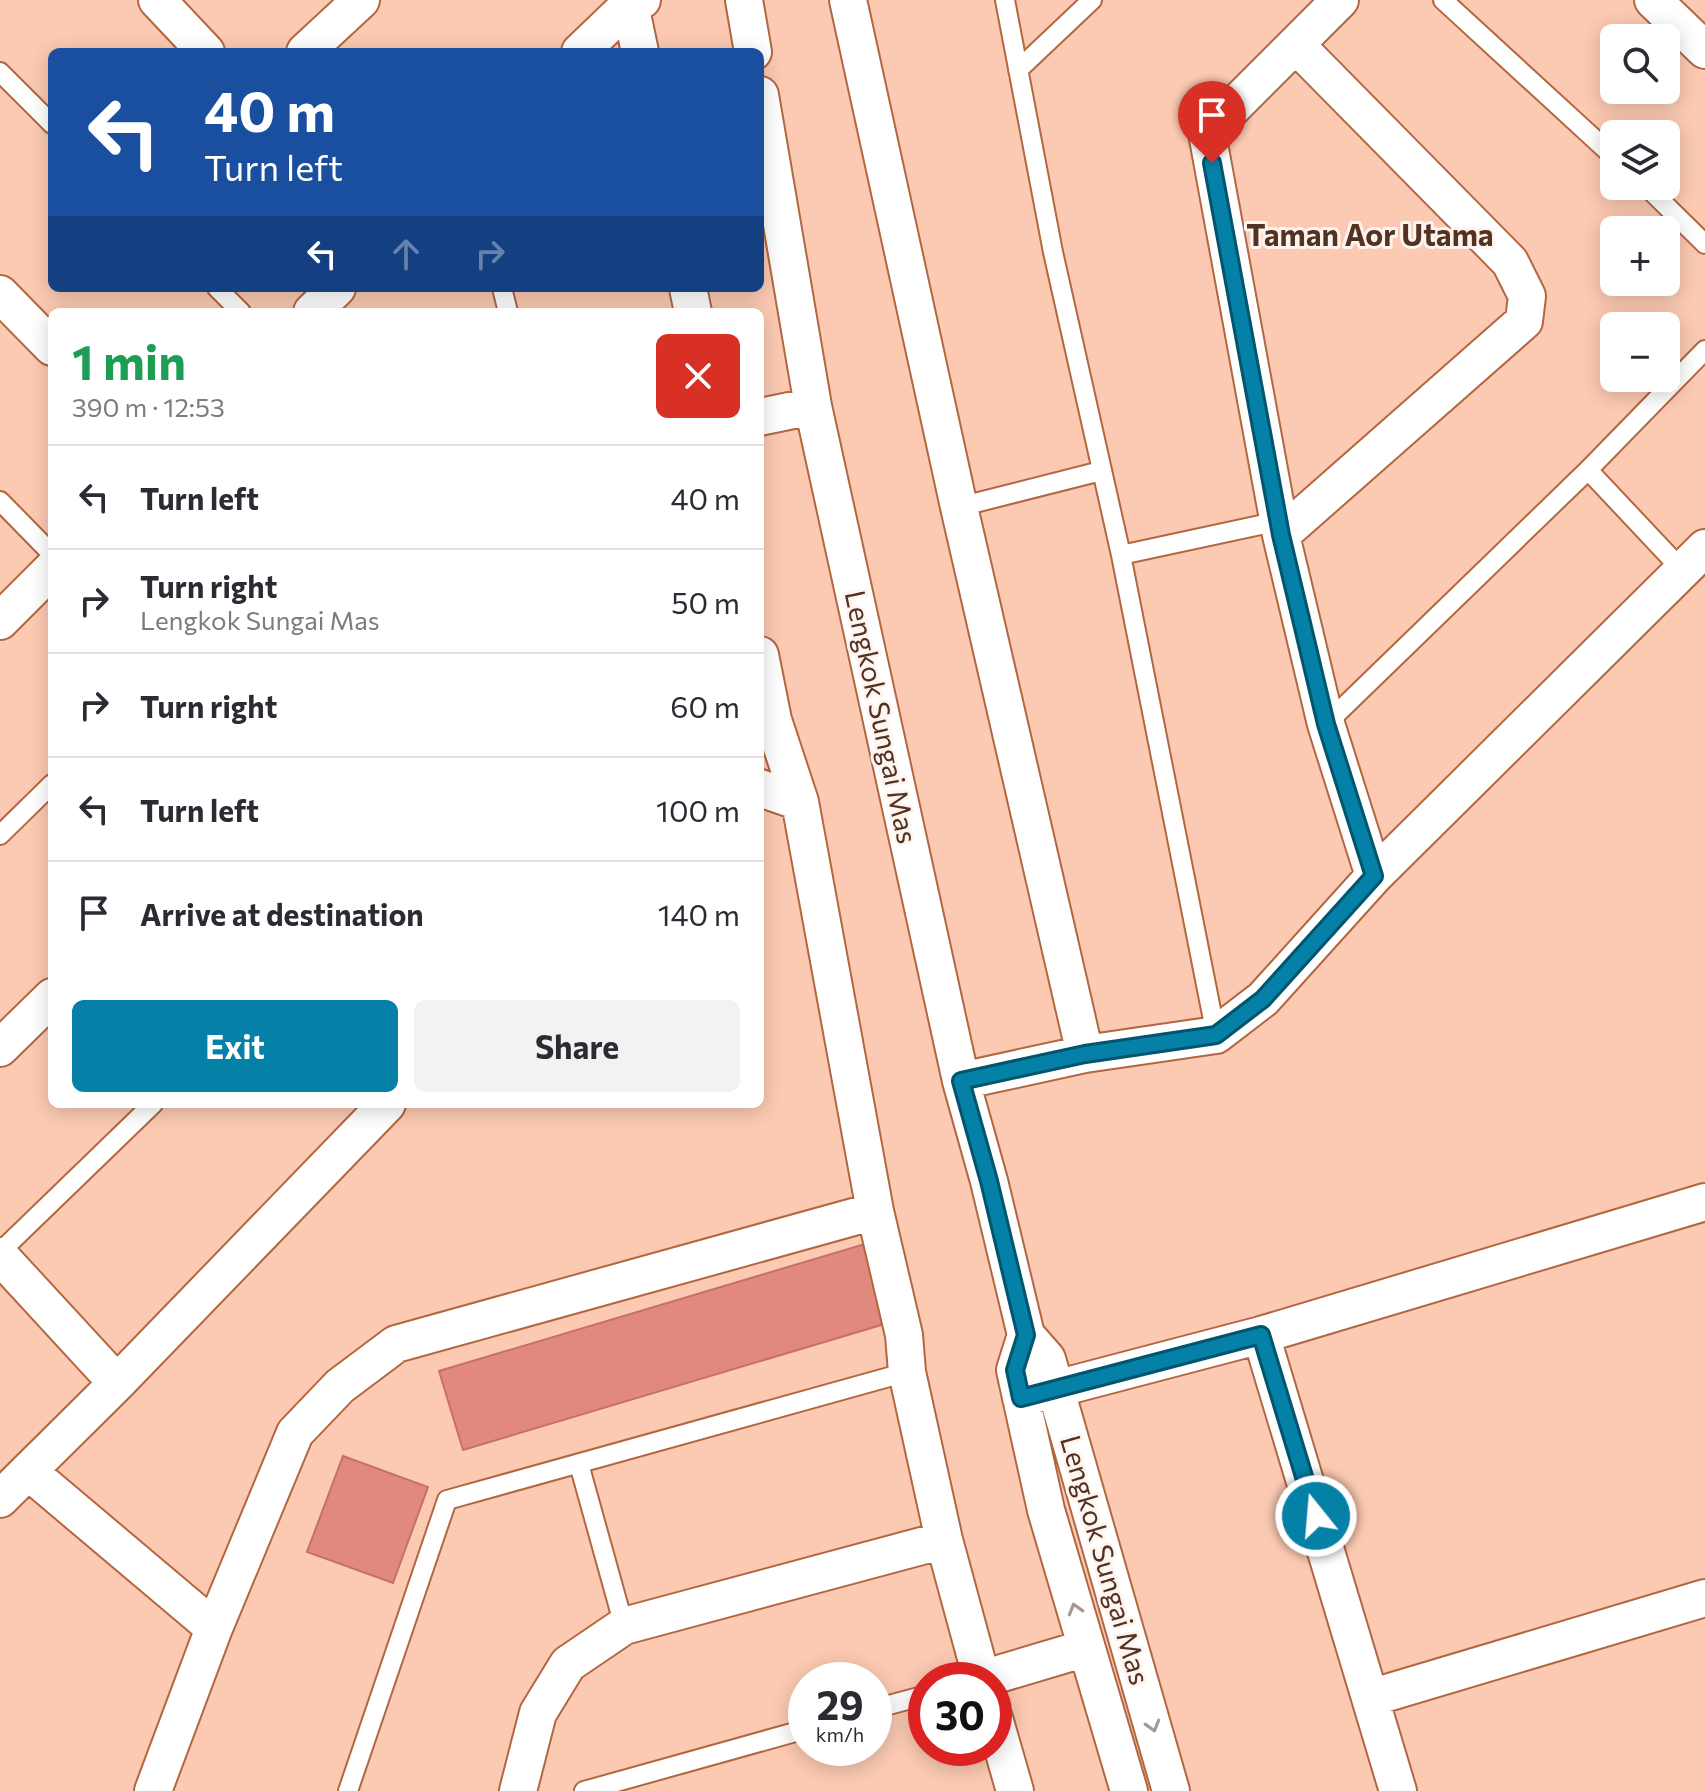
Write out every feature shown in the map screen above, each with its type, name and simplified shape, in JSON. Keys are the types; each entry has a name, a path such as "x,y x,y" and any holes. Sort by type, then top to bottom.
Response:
{"street":[{"path":"157,0 202,48"},
{"path":"309,48 361,0"},
{"path":"744,0 752,48"},
{"path":"848,0 959,507 1085,1054"},
{"path":"1340,0 1207,133 1280,528 1326,724 1374,876"},
{"path":"1653,0 1705,50"},
{"path":"584,48 633,1"},
{"path":"633,1 639,48"},
{"path":"1280,528 1524,321 1527,296 1510,262 1296,45"},
{"name":"Lengkok Sungai Mas","path":"764,118 813,406 961,1081 1026,1335 1047,1359 1056,1387 1171,1791"},
{"path":"316,308 333,292"},
{"path":"0,294 48,343"},
{"path":"764,416 813,406"},
{"path":"961,1081 1085,1054 1216,1035 1263,999 1374,876 1694,560"},
{"path":"0,621 48,573"},
{"path":"764,675 773,720 800,802 875,1211 904,1335 907,1372 944,1540 976,1662"},
{"path":"764,789 800,802"},
{"path":"0,1048 48,1001"},
{"path":"0,1499 383,1108"},
{"path":"1021,1398 1261,1335 1705,1202"},
{"path":"153,1791 214,1628 295,1433 340,1386 396,1344 875,1211"},
{"path":"0,1254 117,1383"},
{"name":"Lengkok Sungai Mas","path":"1026,1335 1015,1370 1046,1510 1129,1791"},
{"path":"1261,1335 1398,1791"},
{"path":"28,1471 214,1628"},
{"path":"518,1791 538,1713 568,1664 624,1626 944,1540"},
{"path":"1370,1698 1705,1598"},
{"path":"1012,1671 1086,1648"},
{"path":"1008,1766 1015,1791"}],"lane":[{"path":"1005,0 1053,252 1121,555 1216,1035"},
{"path":"1018,70 1092,0"},
{"path":"1443,0 1600,144"},
{"path":"0,72 48,120"},
{"path":"1660,200 1705,244"},
{"path":"221,292 237,308"},
{"path":"1326,724 1588,470 1705,350"},
{"path":"1588,470 1694,560"},
{"path":"959,507 1101,471"},
{"path":"0,501 48,550"},
{"path":"1121,555 1280,528"},
{"path":"0,835 48,788"},
{"path":"0,1254 149,1108"},
{"path":"348,1791 447,1500 907,1372"},
{"path":"579,1464 624,1626"},
{"path":"584,1791 788,1734"}],"building":[{"path":"875,1241 898,1320 463,1450 439,1371"},
{"path":"343,1456 428,1487 393,1583 307,1552"}],"district":[{"name":"Taman Aor Utama","path":"1370,236"}],"route":[{"path":"1212,163 1281,535 1326,724 1374,876 1263,999 1216,1035 1085,1054 961,1081 1026,1335 1015,1370 1021,1398 1261,1335 1316,1516"}]}
